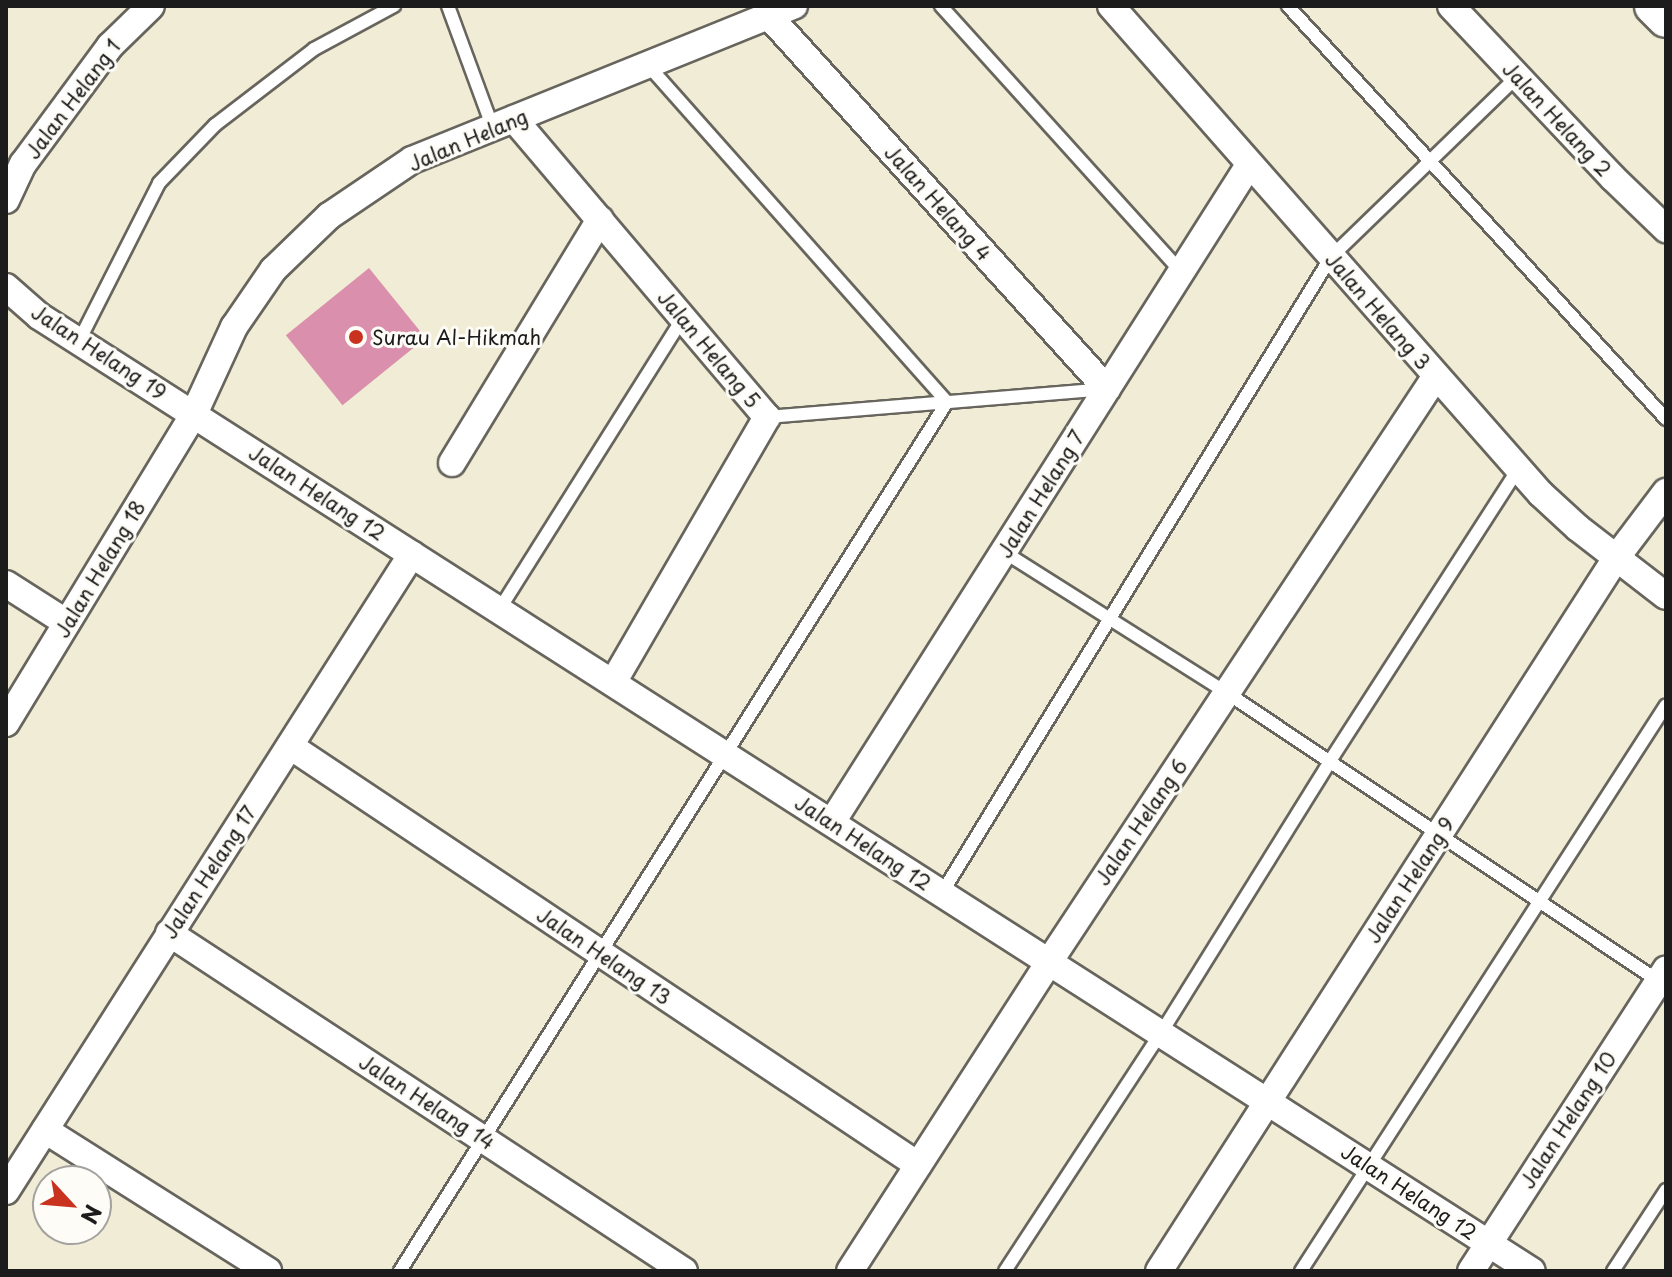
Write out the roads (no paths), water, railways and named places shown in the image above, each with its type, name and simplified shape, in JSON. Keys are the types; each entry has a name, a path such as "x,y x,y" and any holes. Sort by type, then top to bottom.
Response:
{"main road":[{"path":"1653,6 1666,19"}],"street":[{"name":"Jalan Helang 1","path":"6,200 23,164 110,46 151,6"},
{"name":"Jalan Helang","path":"194,414 242,316 273,270 329,216 412,160 794,6"},
{"name":"Jalan Helang 3","path":"1111,6 1518,469 1578,528 1666,596"},
{"name":"Jalan Helang 2","path":"1451,6 1666,229"},
{"name":"Jalan Helang 4","path":"769,16 1107,389"},
{"name":"Jalan Helang 5","path":"503,123 600,220 767,417 613,683"},
{"name":"Jalan Helang 7","path":"832,822 1249,165"},
{"path":"452,463 600,220"},
{"name":"Jalan Helang 19","path":"6,287 39,316 194,414"},
{"name":"Jalan Helang 6","path":"850,1271 1049,962 1436,376"},
{"name":"Jalan Helang 12","path":"194,414 1532,1271"},
{"name":"Jalan Helang 18","path":"6,723 194,414"},
{"name":"Jalan Helang 9","path":"1159,1271 1616,558 1666,492"},
{"name":"Jalan Helang 17","path":"6,1191 412,554"},
{"path":"6,584 67,623"},
{"name":"Jalan Helang 13","path":"290,746 918,1165"},
{"name":"Jalan Helang 14","path":"169,933 684,1271"},
{"name":"Jalan Helang 10","path":"1471,1271 1664,978"},
{"path":"45,1130 268,1271"}],"lane":[{"path":"79,341 159,183 215,125 314,49 394,6"},
{"path":"448,6 503,123"},
{"path":"941,6 1181,272"},
{"path":"1288,6 1666,419"},
{"path":"648,65 947,402"},
{"path":"942,893 1331,257 1428,159 1517,77"},
{"path":"499,610 683,318"},
{"path":"767,417 1107,389"},
{"path":"400,1271 947,402"},
{"path":"1005,1271 1161,1033 1330,761 1518,469"},
{"path":"1004,552 1227,693 1539,900 1664,978"},
{"path":"1301,1271 1666,705"},
{"path":"1613,1271 1666,1190"}],"place":[{"name":"Surau Al-Hikmah","path":"356,337"}]}
